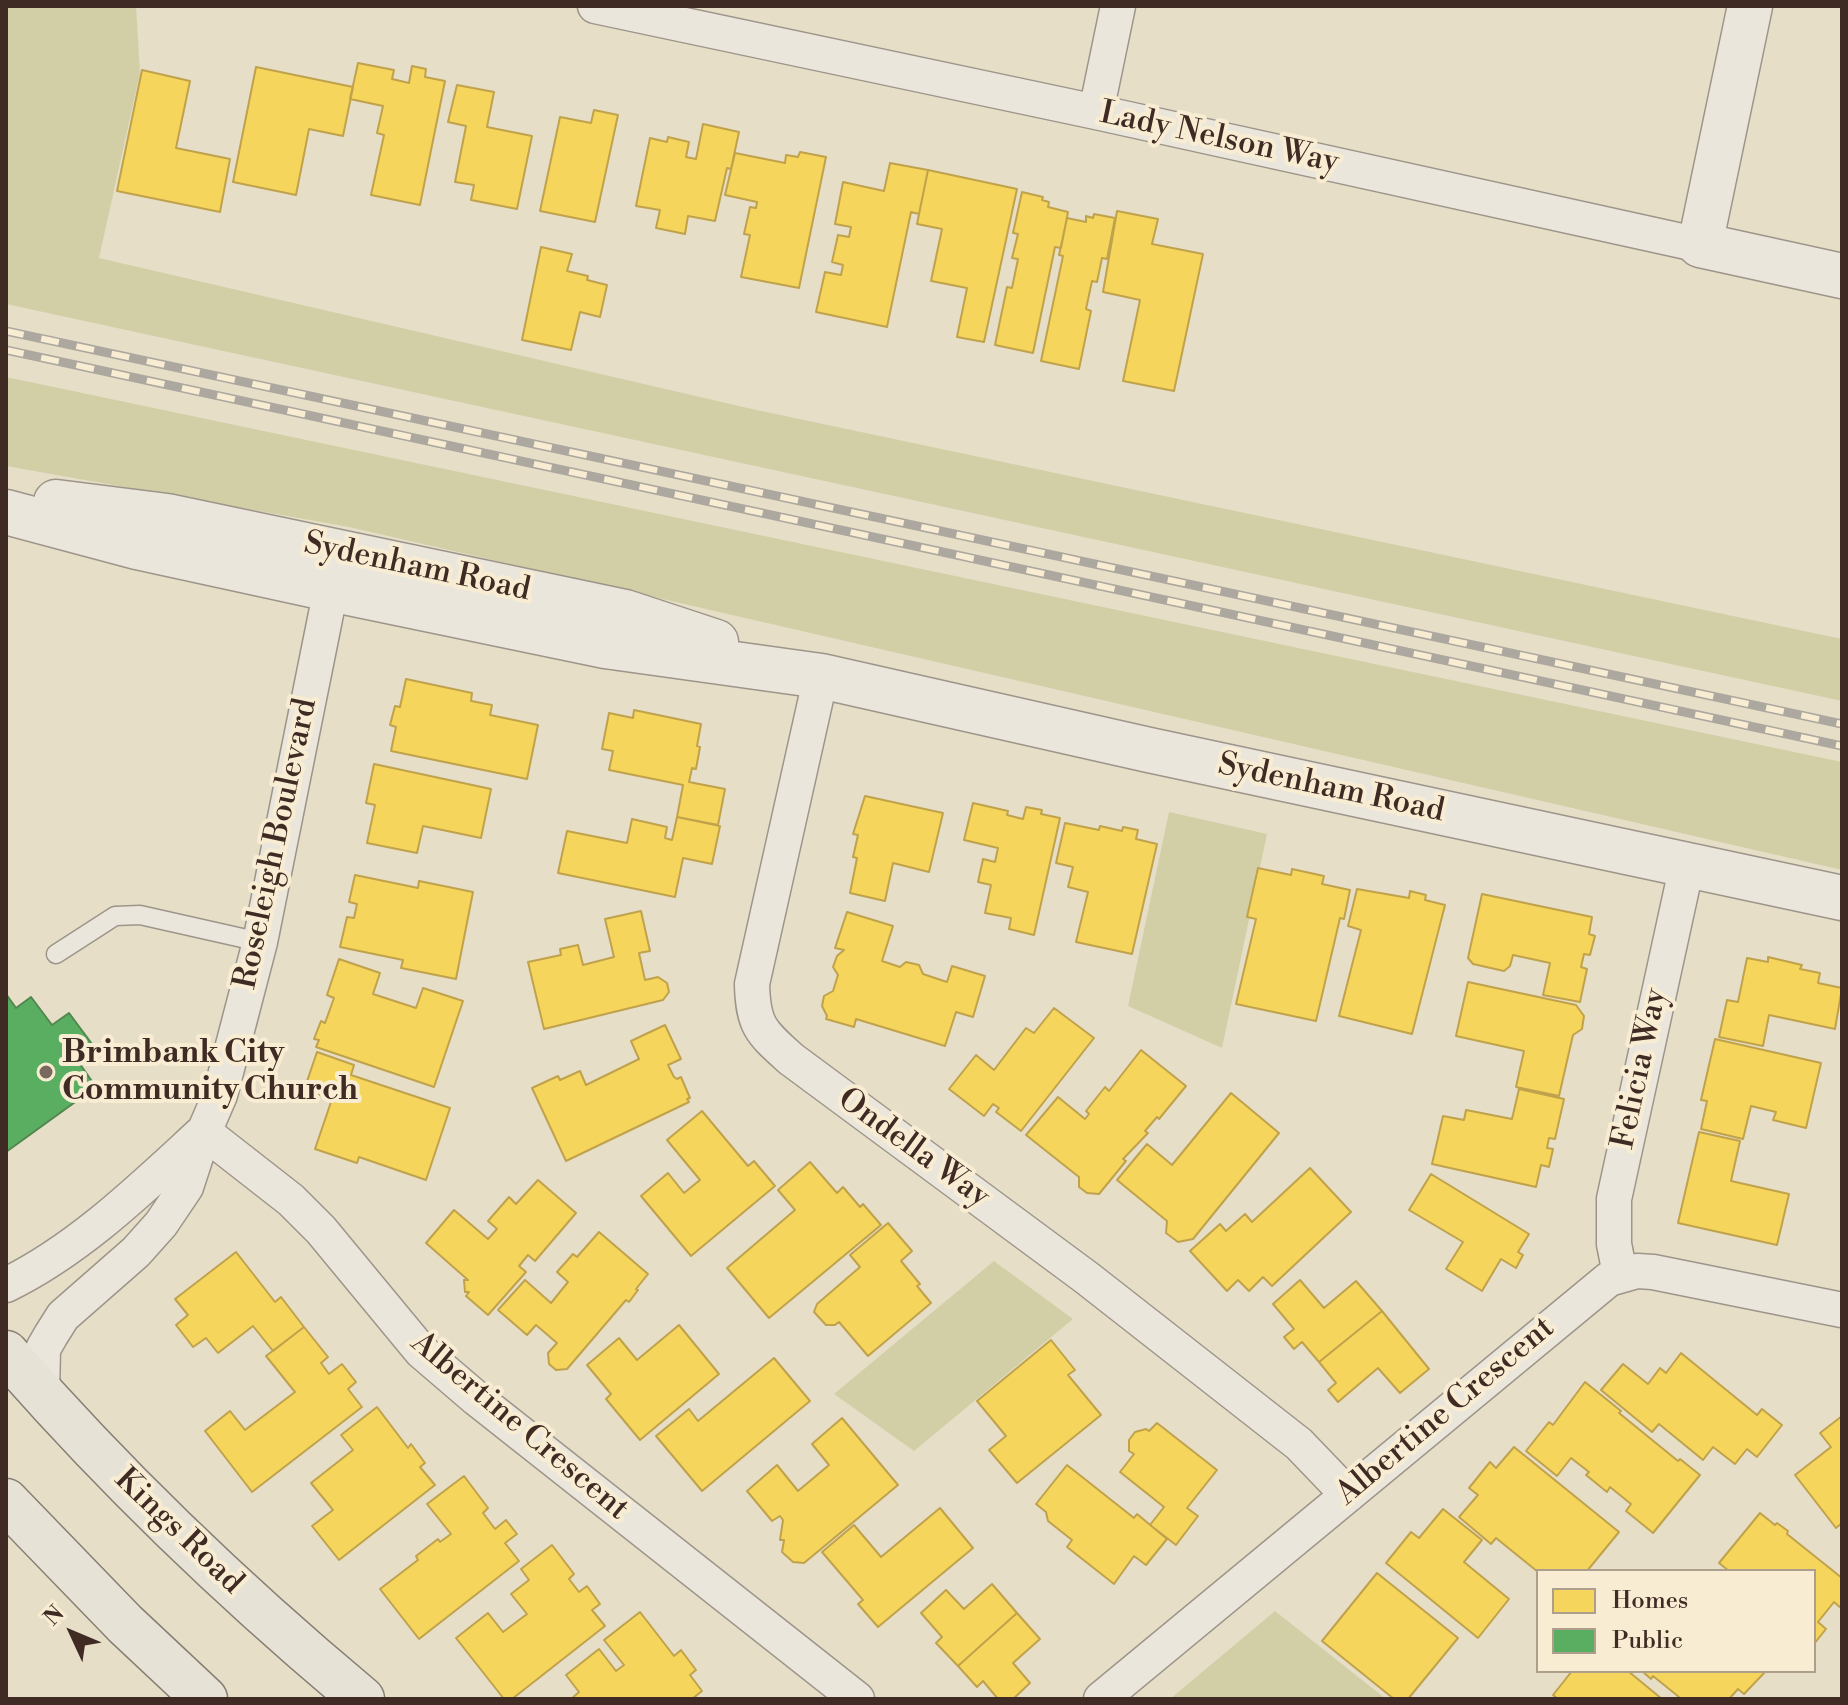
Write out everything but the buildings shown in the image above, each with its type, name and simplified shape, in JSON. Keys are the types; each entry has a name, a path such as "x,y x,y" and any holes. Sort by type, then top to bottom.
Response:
{"main road":[{"name":"Kings Road","path":"6,1353 42,1394 210,1565 305,1652 362,1699"},
{"path":"6,1501 125,1624 205,1699"}],"street":[{"name":"Lady Nelson Way","path":"595,6 1096,112 1842,276"},
{"path":"1096,112 1118,6"},
{"path":"1700,245 1750,6"},
{"name":"Sydenham Road","path":"6,496 167,516 334,571"},
{"name":"Sydenham Road","path":"6,512 137,547 625,612 821,676 1149,750 1842,898"},
{"name":"Roseleigh Boulevard","path":"42,1394 43,1349 51,1335 63,1316 136,1252 161,1224 186,1187 220,1095 260,942 334,571"},
{"name":"Ondella Way","path":"821,676 752,984 753,1011 766,1037 791,1059 1075,1269 1299,1444 1348,1495"},
{"name":"Felicia Way","path":"1620,1274 1614,1244 1614,1199 1687,865"},
{"name":"Roseleigh Boulevard","path":"6,1285 32,1273 107,1218 204,1132"},
{"name":"Albertine Crescent","path":"204,1132 291,1200 321,1230 421,1351 477,1399 857,1699"},
{"path":"1620,1274 1653,1272 1842,1310"},
{"name":"Albertine Crescent","path":"1101,1699 1597,1286 1620,1274"}],"lane":[{"path":"56,954 115,916 140,915 260,942"}],"shaded area":[{"path":"6,6 136,6 140,73 99,258 752,409 1842,639 1842,701 6,304"},
{"path":"6,377 1842,762 1842,870 349,527 6,466"},
{"path":"1169,812 1267,834 1222,1048 1128,1006"},
{"path":"994,1261 1073,1319 914,1451 834,1394"},
{"path":"1275,1611 1386,1699 1170,1699"}],"railway":[{"path":"6,331 1842,724"},
{"path":"6,350 1842,746"}],"place":[{"name":"Brimbank City Community Church","path":"46,1072"}]}
